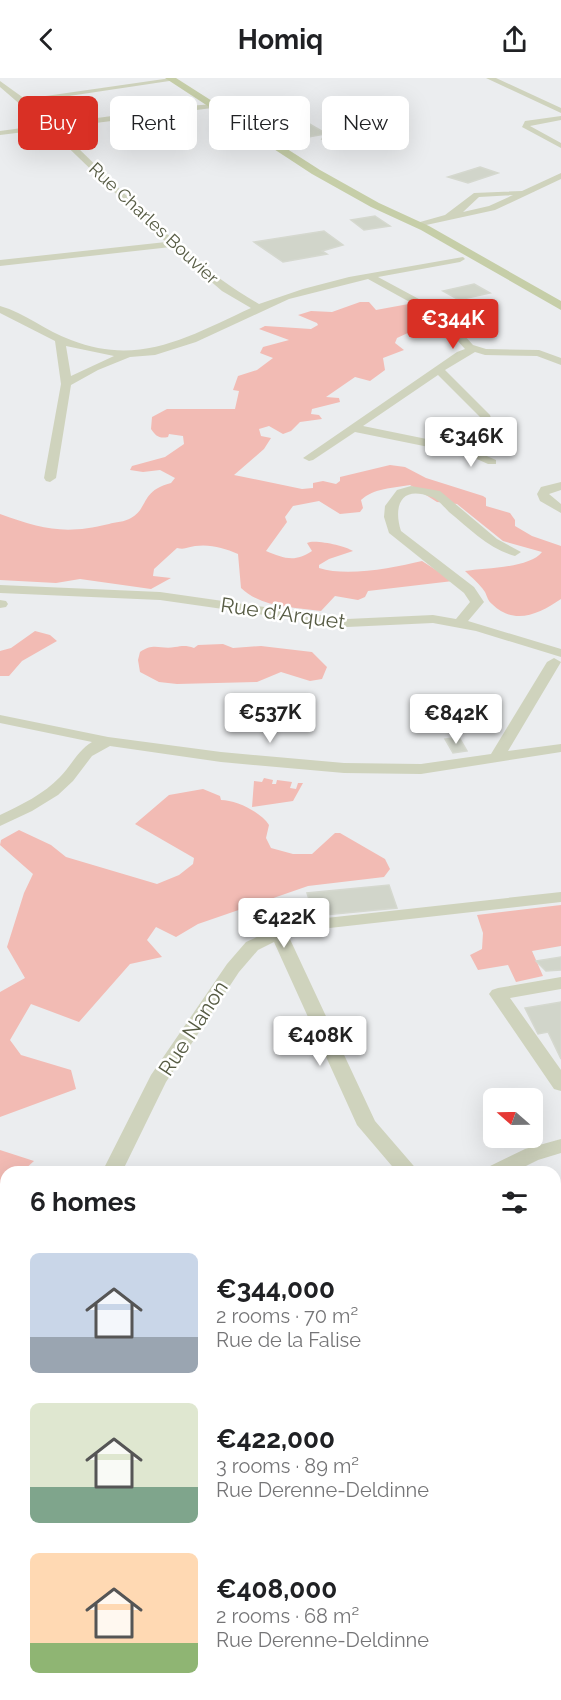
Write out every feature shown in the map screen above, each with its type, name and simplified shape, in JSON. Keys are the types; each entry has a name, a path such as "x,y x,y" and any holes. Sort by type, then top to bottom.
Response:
{"main road":[{"path":"169,79 209,104"},
{"path":"281,150 375,205 418,222 465,256"},
{"path":"375,205 403,226 465,256 561,308"},
{"path":"403,226 418,222"}],"street":[{"path":"492,78 561,111"},
{"path":"56,96 169,79"},
{"name":"Rue Charles Bouvier","path":"0,83 18,97"},
{"path":"98,121 209,106"},
{"path":"561,118 528,123 526,127 561,146"},
{"path":"0,133 18,131"},
{"name":"Rue Charles Bouvier","path":"76,150 144,218 225,289 259,308"},
{"path":"418,222 474,214 561,176"},
{"path":"418,222 453,214 477,195 529,191"},
{"path":"0,263 176,244"},
{"path":"66,384 84,371 101,363 171,348 259,308 299,293 465,256"},
{"path":"372,277 439,314 468,347 504,353 540,353 561,362"},
{"path":"0,309 26,319 60,340 79,346 138,354"},
{"path":"50,478 66,384 60,340"},
{"path":"309,458 461,354 474,349"},
{"path":"439,370 486,417 490,427 489,431 458,449"},
{"path":"354,428 471,452 492,462"},
{"path":"561,486 545,490 543,494 544,498 561,509"},
{"path":"460,623 477,602 469,590 395,533 390,517 391,506 396,498 401,493 411,490 436,494 493,542 516,552"},
{"name":"Rue d'Arquet","path":"0,588 160,596 347,623 433,619 478,627 557,658"},
{"path":"497,757 557,658"},
{"path":"0,719 108,741 221,757 344,768 421,769 561,748"},
{"path":"0,821 36,803 67,778 81,755 92,747 108,741"},
{"name":"Rue Nanon","path":"115,1166 158,1080 232,968 252,946 290,927 561,897"},
{"path":"278,932 367,1125 404,1166"},
{"path":"561,983 498,994 561,1084"},
{"path":"507,1166 532,1154 561,1146"}],"shaded area":[{"path":"360,302 369,302 376,310 414,303 438,319 431,322 433,324 431,327 424,328 427,331 410,332 397,338 395,343 404,350 383,358 385,370 370,381 355,377 326,397 339,398 340,402 312,409 311,414 319,415 322,419 300,422 291,431 283,434 269,426 259,429 261,436 271,438 264,449 234,475 302,489 313,488 313,483 323,481 336,484 340,481 340,477 390,465 405,467 426,478 483,496 486,498 486,506 510,513 515,520 515,526 532,536 561,546 561,599 544,609 526,615 509,615 500,611 491,603 478,583 465,571 518,564 542,552 503,541 457,504 437,502 410,485 384,489 366,496 361,500 363,508 360,512 340,514 319,501 293,506 285,517 287,522 266,551 294,558 312,551 307,543 323,542 353,551 329,559 319,565 319,568 330,571 356,572 422,561 453,581 368,591 365,597 358,600 335,596 321,611 289,607 268,603 249,595 241,588 238,554 206,546 177,548 154,569 153,576 171,578 151,589 80,579 56,583 0,580 0,514 41,527 66,530 93,527 131,518 137,514 154,490 171,483 175,478 160,470 143,472 130,470 132,466 165,457 184,444 183,436 169,434 168,437 162,438 156,435 151,429 152,417 167,409 235,409 239,391 233,390 238,376 257,370 273,358 260,353 263,347 289,340 259,329 265,326 311,329 318,325 317,323 298,315 311,311 332,312"},
{"path":"35,631 50,635 57,641 22,661 9,676 0,676 0,651 11,648"},
{"path":"223,644 233,648 261,646 312,652 327,667 322,679 310,681 281,672 257,682 177,684 159,682 140,672 138,660 140,652 149,647 189,646 194,648 198,645"},
{"path":"264,778 273,780 272,784 276,784 277,780 292,782 290,788 296,789 298,783 303,783 293,801 252,807 254,781 262,782"},
{"path":"203,789 220,796 221,800 241,804 265,820 269,825 266,838 271,848 293,854 312,854 335,833 340,833 385,859 390,869 384,877 308,886 198,924 176,937 156,927 147,940 162,957 130,964 79,1022 31,1004 10,1040 21,1055 71,1070 76,1089 0,1117 0,992 25,978 7,947 24,893 33,874 0,845 1,840 19,830 51,845 66,857 157,884 179,875 193,864 194,858 135,824 169,795"},
{"path":"561,905 561,946 532,951 543,976 516,982 508,965 478,970 470,955 482,949 483,933 477,915"},
{"path":"0,1150 34,1161 28,1166 0,1166"}],"building":[{"path":"310,124 322,131 322,135 310,137"},
{"path":"480,167 498,173 468,183 448,177"},
{"path":"375,216 390,226 364,230 351,220"},
{"path":"324,231 343,245 322,251 327,254 283,262 254,242"},
{"path":"474,284 490,293 459,300 443,291"},
{"path":"459,737 467,751 453,753 445,739"},
{"path":"389,885 397,908 314,916 307,893"},
{"path":"561,957 561,970 546,971 536,961"},
{"path":"561,1002 561,1059 548,1032 538,1034 525,1008"}]}
